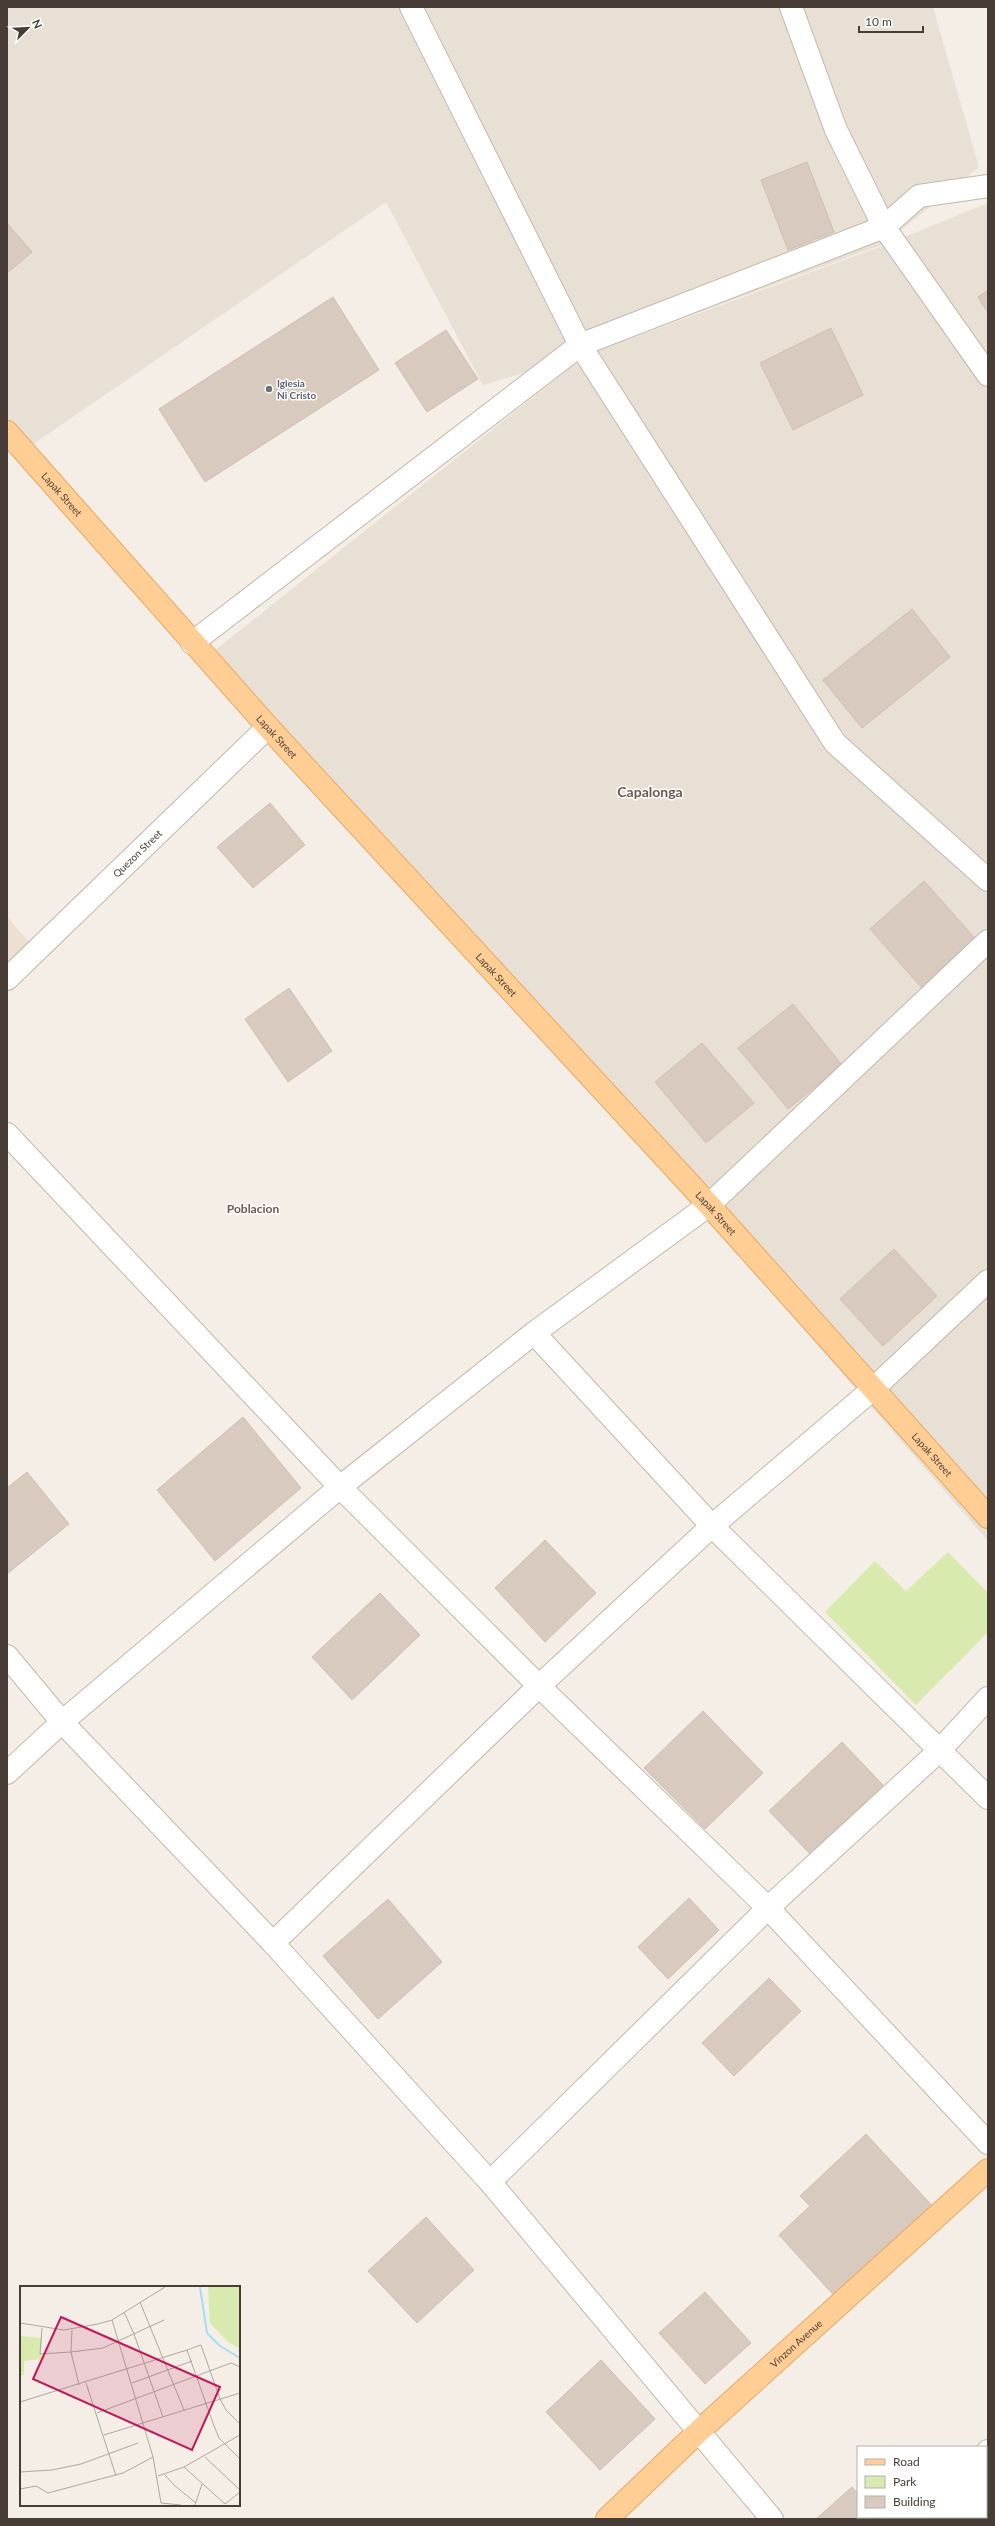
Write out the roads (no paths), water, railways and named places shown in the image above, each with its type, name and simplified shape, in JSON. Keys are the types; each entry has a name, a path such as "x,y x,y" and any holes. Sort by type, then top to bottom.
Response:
{"main road":[{"name":"Lapak Street","path":"7,432 192,643 709,1205 988,1517"},
{"name":"Vinzon Avenue","path":"607,2519 698,2432 988,2170"}],"street":[{"path":"411,7 580,345 835,743 988,880"},
{"path":"791,7 836,130 884,227 988,375"},
{"path":"192,643 580,345 884,227 919,196 988,186"},
{"name":"Quezon Street","path":"7,979 268,727"},
{"path":"7,1773 62,1722 340,1487 534,1333 709,1205 988,941"},
{"path":"7,1134 340,1487 539,1686 768,1908 988,2143"},
{"path":"273,1943 539,1686 712,1526 873,1389 988,1281"},
{"path":"534,1333 712,1526 988,1798"},
{"path":"7,1656 62,1722 273,1943 490,2182 772,2519"},
{"path":"490,2182 768,1908 940,1750 988,1698"}],"place":[{"name":"Iglesia Ni Cristo","path":"269,389"}],"district":[{"name":"Capalonga","path":"650,792"},
{"name":"Poblacion","path":"253,1209"}]}
